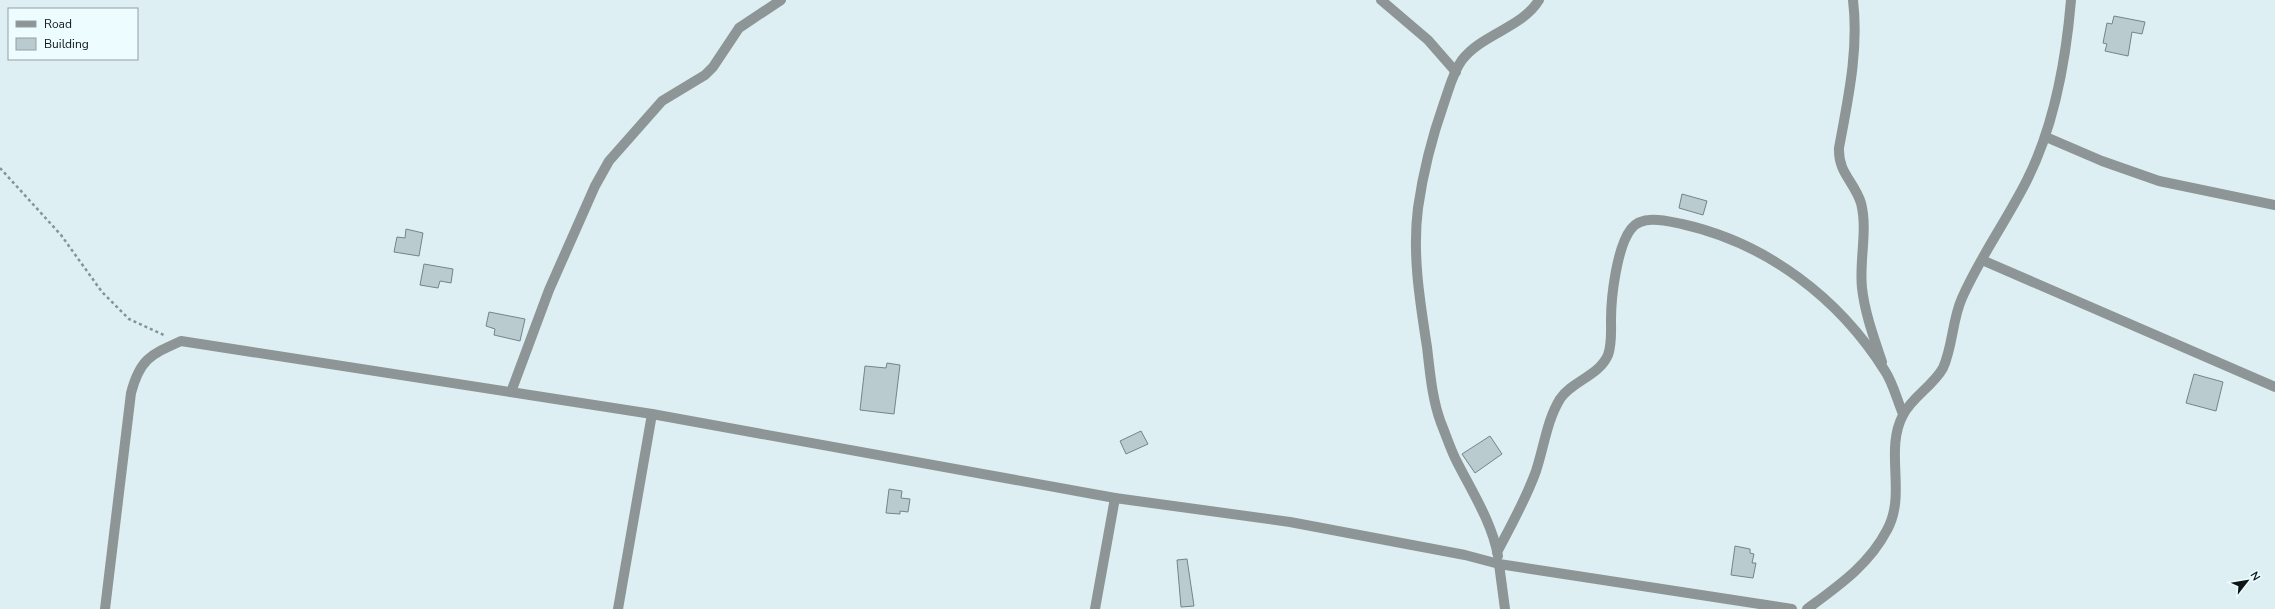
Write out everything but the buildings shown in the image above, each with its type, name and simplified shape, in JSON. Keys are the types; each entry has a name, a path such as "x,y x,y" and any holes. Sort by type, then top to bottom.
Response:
{"street":[{"path":"511,392 549,290 595,186 609,161 662,101 705,75 713,67 739,28 781,0"},
{"path":"1381,0 1428,40 1456,72"},
{"path":"1505,609 1497,552 1474,493 1455,459 1440,420 1432,383 1417,260 1418,209 1428,157 1440,116 1462,60 1475,48 1518,21 1534,8 1539,0"},
{"path":"1853,0 1856,27 1852,72 1838,160 1861,203 1863,215 1862,288 1869,321 1886,372 1903,414"},
{"path":"1807,609 1854,574 1869,557 1888,530 1894,511 1896,492 1894,453 1897,430 1903,414 1942,368 1961,299 2027,180 2046,137 2056,104 2068,32 2071,0"},
{"path":"2046,137 2102,161 2159,181 2275,205"},
{"path":"1497,552 1522,505 1536,471 1553,413 1561,398 1571,388 1601,366 1608,356 1611,342 1612,296 1625,238 1632,227 1643,220 1656,220 1706,229 1752,248 1799,276 1827,300 1852,326 1886,372"},
{"path":"1982,260 2275,387"},
{"path":"105,609 126,430 136,375 141,365 162,349 181,341 652,414 1115,498 1290,522 1465,555 1499,564 1792,609"},
{"path":"618,609 652,414"},
{"path":"1095,609 1115,498"}],"path":[{"path":"0,168 61,235 102,292 129,319 150,330 181,341"}]}
